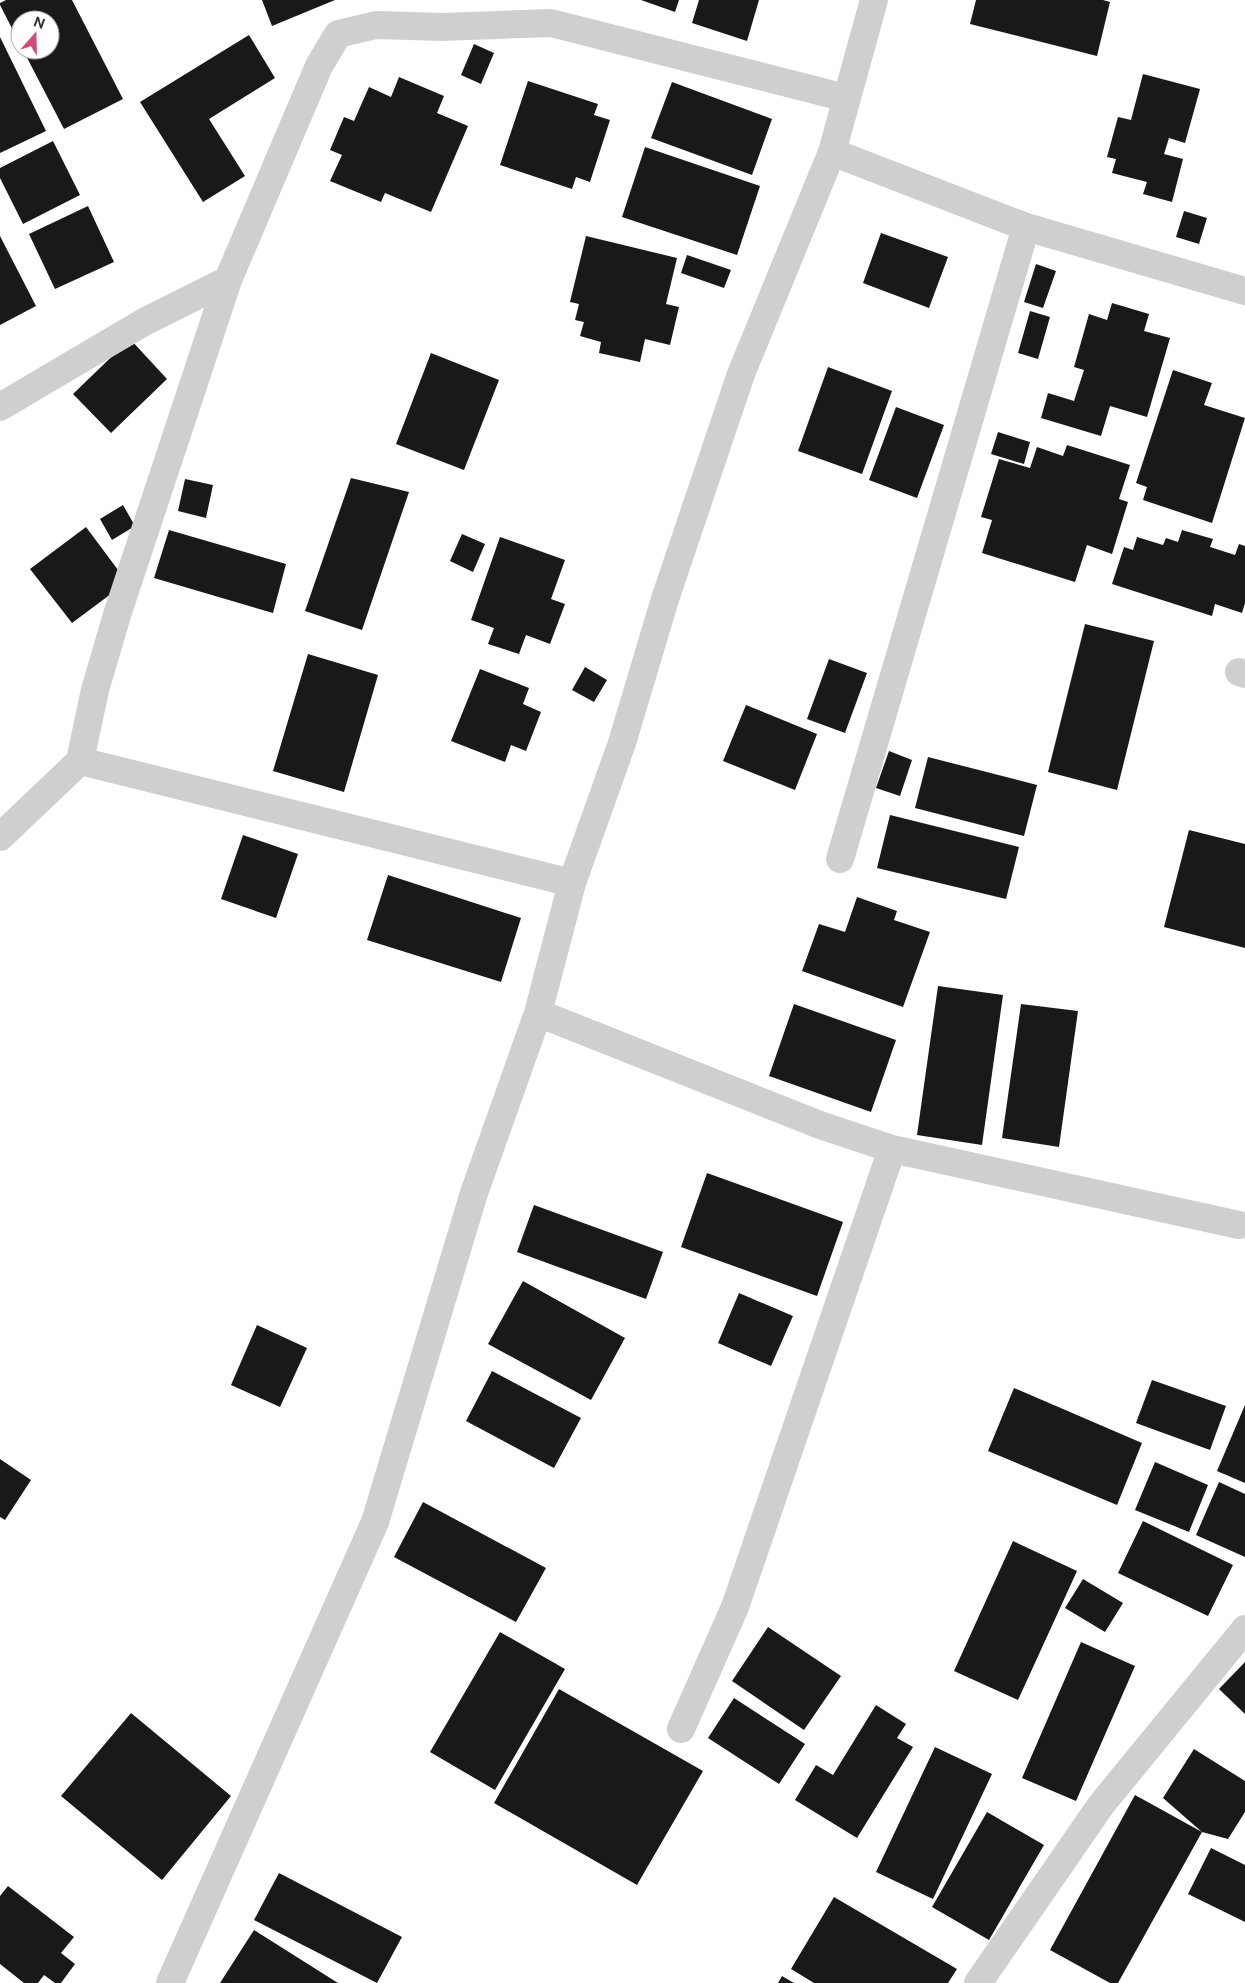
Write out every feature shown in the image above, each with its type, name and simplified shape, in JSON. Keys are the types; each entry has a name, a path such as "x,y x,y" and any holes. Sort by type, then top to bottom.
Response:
{"street":[{"path":"173,1982 375,1522 474,1193 538,1013 572,883 622,744 665,599 741,374 832,152 874,0"},
{"path":"0,838 80,761 95,690 117,614 228,280 319,66 338,34 376,25 442,27 551,23 846,98"},
{"path":"832,152 1026,227 1245,291"},
{"path":"840,859 1026,227"},
{"path":"0,407 144,322 228,280"},
{"path":"80,761 572,883"},
{"path":"538,1013 820,1125 892,1149 1239,1225"},
{"path":"681,1729 735,1607 892,1149"},
{"path":"978,1983 1101,1805 1245,1629"}],"building":[{"path":"6,0 72,0 123,99 64,129 28,60 60,60 60,10 10,10 10,24 0,3"},
{"path":"262,0 335,0 272,26"},
{"path":"641,0 679,0 675,12"},
{"path":"699,0 759,0 747,41 692,23"},
{"path":"976,0 1103,0 1110,2 1097,56 970,24"},
{"path":"249,35 275,78 209,119 245,176 203,202 140,102"},
{"path":"0,37 46,131 0,153"},
{"path":"474,44 494,53 481,84 461,75"},
{"path":"1143,74 1200,89 1185,143 1169,138 1164,154 1183,159 1172,202 1143,194 1147,182 1112,173 1116,159 1107,157 1118,117 1131,120"},
{"path":"399,77 444,96 437,113 468,126 431,212 385,193 381,202 330,181 342,155 330,150 344,117 354,121 369,87 391,97"},
{"path":"528,81 598,104 594,115 610,120 590,182 576,177 572,189 500,165"},
{"path":"672,82 772,119 752,175 651,138"},
{"path":"53,141 80,195 23,224 0,178 0,168"},
{"path":"645,147 760,186 737,255 622,217"},
{"path":"88,206 114,262 55,289 29,234"},
{"path":"1184,211 1207,218 1199,244 1176,237"},
{"path":"881,233 948,257 929,308 863,283"},
{"path":"0,236 36,306 0,325"},
{"path":"586,236 677,258 666,304 679,307 670,345 645,339 640,362 599,353 601,342 580,336 584,322 575,320 579,304 570,302"},
{"path":"687,255 731,270 724,288 681,273"},
{"path":"1036,264 1056,271 1043,308 1024,302"},
{"path":"1112,303 1149,314 1144,331 1170,338 1147,417 1110,406 1101,436 1041,418 1048,393 1074,401 1084,370 1074,367 1089,314 1107,320"},
{"path":"1030,311 1050,317 1038,359 1018,353"},
{"path":"130,339 167,379 111,433 73,394"},
{"path":"431,353 499,380 464,470 396,444"},
{"path":"828,367 892,391 862,474 798,451"},
{"path":"1173,370 1212,383 1204,405 1245,418 1212,523 1143,500 1147,487 1136,483"},
{"path":"896,407 944,425 917,498 869,480"},
{"path":"998,432 1030,442 1024,464 991,454"},
{"path":"1067,445 1130,465 1119,499 1128,502 1112,554 1087,545 1075,582 982,553 992,520 981,517 999,459 1030,468 1037,447 1063,456"},
{"path":"351,478 409,492 362,630 305,611"},
{"path":"185,479 213,485 206,518 178,511"},
{"path":"123,505 135,526 112,540 100,519"},
{"path":"86,527 127,582 72,623 30,569"},
{"path":"169,530 286,564 273,613 154,578"},
{"path":"1182,530 1213,539 1210,547 1235,555 1239,544 1245,546 1245,603 1242,613 1215,604 1212,616 1112,584 1124,547 1133,550 1137,537 1163,545 1166,538 1178,542"},
{"path":"462,534 485,544 473,572 450,561"},
{"path":"500,537 565,560 551,599 565,604 550,644 526,635 519,654 488,644 494,628 471,620"},
{"path":"1085,624 1154,641 1117,790 1048,772"},
{"path":"308,654 378,675 344,792 273,771"},
{"path":"829,659 867,673 845,733 807,719"},
{"path":"585,667 607,680 594,702 572,690"},
{"path":"480,669 529,688 523,704 541,712 526,751 511,745 505,762 451,741"},
{"path":"746,705 817,734 795,790 723,761"},
{"path":"889,751 912,760 900,796 876,788"},
{"path":"928,757 1037,785 1024,836 915,808"},
{"path":"890,815 1019,847 1006,899 877,868"},
{"path":"1189,830 1245,844 1245,948 1164,927"},
{"path":"243,835 298,854 276,918 221,899"},
{"path":"388,875 521,918 501,982 367,940"},
{"path":"857,897 897,911 894,920 930,932 903,1007 802,971 819,924 845,932"},
{"path":"938,986 1003,995 982,1145 917,1135"},
{"path":"794,1004 896,1040 871,1112 769,1076"},
{"path":"1021,1004 1078,1011 1059,1147 1002,1138"},
{"path":"707,1173 843,1222 817,1296 681,1247"},
{"path":"534,1205 663,1252 646,1299 517,1252"},
{"path":"523,1281 625,1338 591,1400 488,1344"},
{"path":"739,1293 793,1316 771,1366 718,1343"},
{"path":"257,1325 307,1348 280,1407 231,1385"},
{"path":"492,1371 581,1418 554,1468 466,1421"},
{"path":"1152,1380 1226,1406 1210,1450 1136,1423"},
{"path":"1014,1388 1142,1443 1117,1505 988,1451"},
{"path":"1245,1405 1245,1483 1217,1471"},
{"path":"0,1459 31,1480 5,1520 0,1517"},
{"path":"1155,1462 1208,1485 1189,1532 1135,1510"},
{"path":"1219,1482 1245,1494 1245,1557 1196,1535"},
{"path":"423,1502 546,1568 516,1622 394,1557"},
{"path":"1143,1521 1233,1565 1208,1616 1118,1573"},
{"path":"1013,1541 1077,1571 1018,1700 954,1671"},
{"path":"1083,1579 1123,1603 1105,1632 1065,1608"},
{"path":"768,1627 841,1676 804,1730 732,1681"},
{"path":"500,1632 565,1669 495,1790 430,1752"},
{"path":"1081,1642 1135,1666 1076,1801 1022,1778"},
{"path":"1245,1662 1245,1714 1219,1689"},
{"path":"559,1689 703,1771 637,1885 494,1803"},
{"path":"734,1698 805,1744 779,1784 708,1738"},
{"path":"876,1705 906,1724 897,1738 913,1747 857,1838 795,1800 816,1765 833,1775"},
{"path":"131,1713 231,1796 162,1880 61,1796"},
{"path":"935,1747 992,1774 933,1899 876,1872"},
{"path":"1194,1749 1245,1781 1245,1812 1228,1839 1202,1832 1163,1798"},
{"path":"1135,1795 1202,1832 1118,1983 1110,1983 1050,1950"},
{"path":"987,1812 1044,1845 989,1940 932,1907"},
{"path":"1211,1848 1245,1865 1245,1922 1188,1894"},
{"path":"279,1873 402,1937 377,1983 254,1920"},
{"path":"8,1886 74,1937 61,1953 75,1964 61,1983 55,1983 44,1975 38,1983 24,1983 0,1964 0,1896"},
{"path":"834,1897 957,1969 948,1983 814,1983 791,1969"},
{"path":"254,1930 338,1983 220,1983"},
{"path":"782,1976 794,1983 778,1983"}]}
